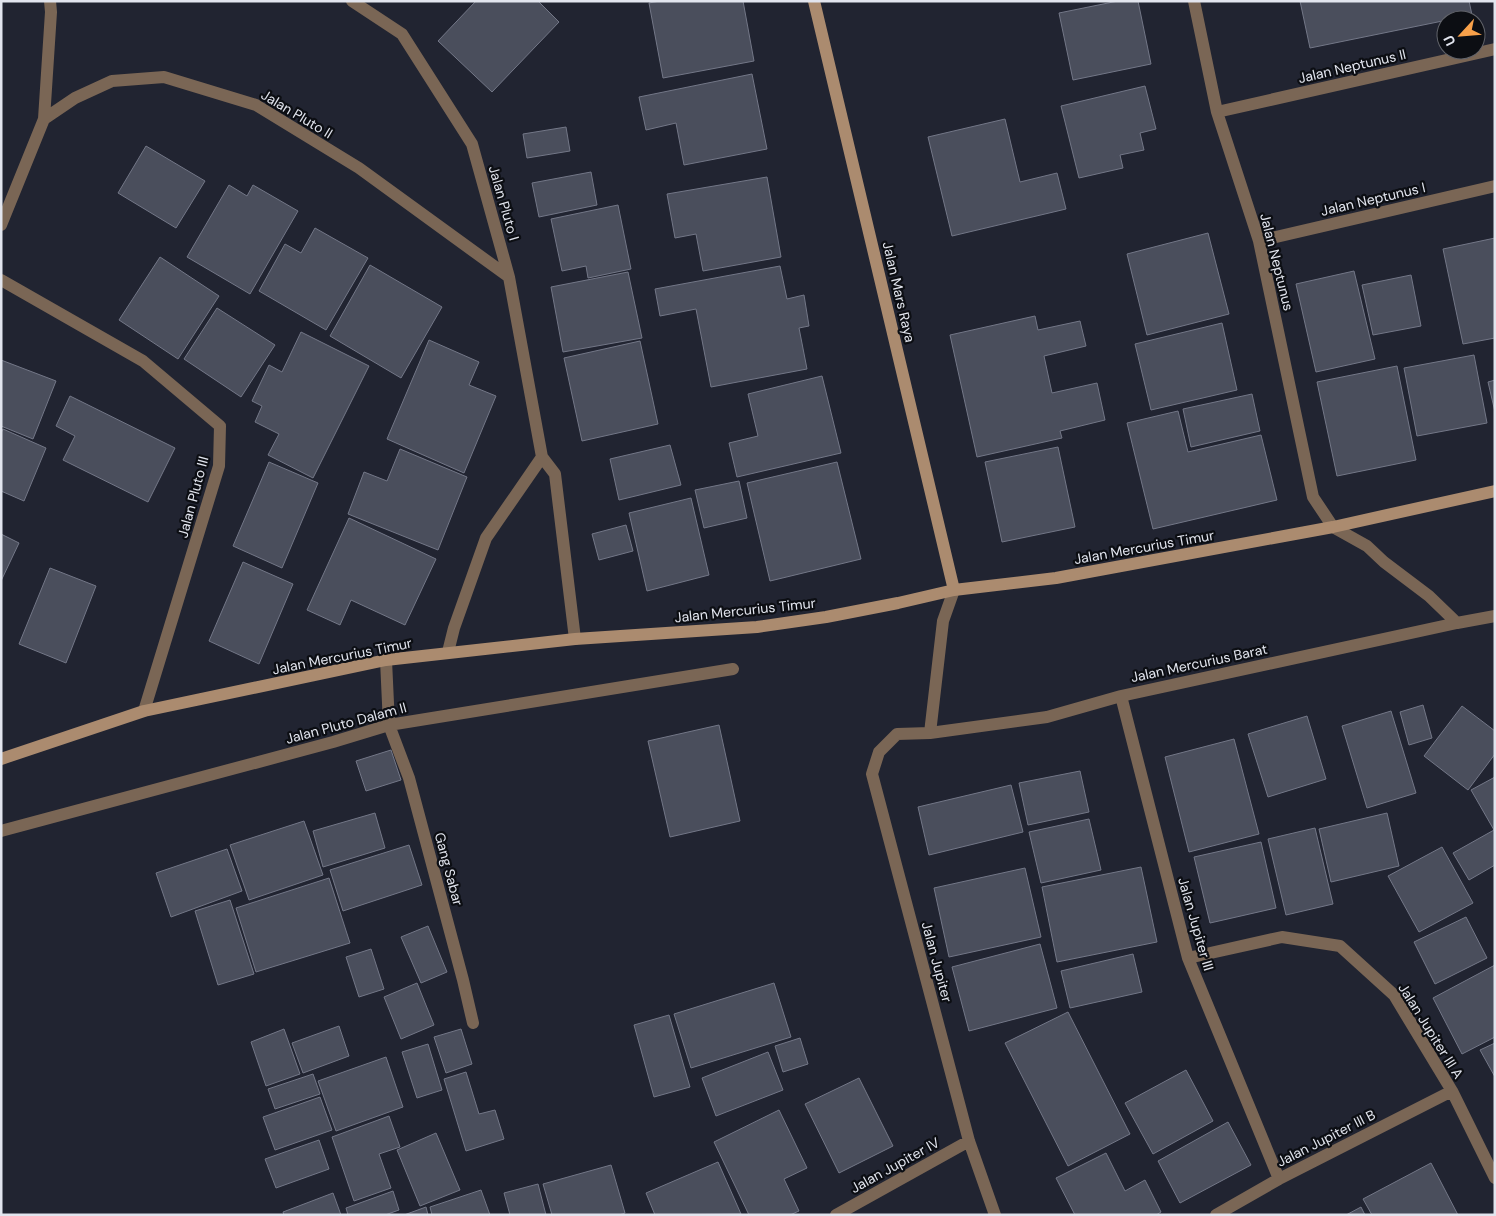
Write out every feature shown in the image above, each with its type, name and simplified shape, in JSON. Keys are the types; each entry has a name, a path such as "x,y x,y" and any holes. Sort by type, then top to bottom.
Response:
{"street":[{"path":"1,225 44,119 51,12 50,1"},
{"name":"Jalan Pluto I","path":"352,1 402,34 472,144 509,277 542,457 555,474 576,639"},
{"name":"Jalan Mars Raya","path":"814,1 954,590"},
{"name":"Jalan Neptunus","path":"1194,1 1217,112 1259,241 1313,497 1333,527"},
{"name":"Jalan Neptunus II","path":"1217,112 1495,48"},
{"name":"Jalan Pluto II","path":"44,119 75,98 112,81 164,77 256,105 359,168 509,277"},
{"name":"Jalan Neptunus I","path":"1259,241 1495,186"},
{"name":"Jalan Pluto III","path":"1,280 143,360 220,426 219,466 144,711"},
{"path":"448,652 454,628 486,538 542,457"},
{"name":"Jalan Mercurius Timur","path":"1,759 144,711 386,660 576,639 757,627 826,617 954,590 1056,578 1333,527 1495,491"},
{"path":"1333,527 1367,546 1384,562 1429,596 1457,622"},
{"path":"930,733 944,621 954,590"},
{"name":"Jalan Mercurius Barat","path":"910,733 930,733 1047,717 1121,696 1457,622 1495,616"},
{"name":"Gang Sabar","path":"386,660 389,725 409,778 473,1023"},
{"name":"Jalan Pluto Dalam II","path":"1,831 389,725 733,670"},
{"name":"Jalan Jupiter III","path":"1121,696 1188,958 1279,1179"},
{"name":"Jalan Jupiter","path":"910,733 897,734 879,752 872,774 969,1140 995,1215"},
{"name":"Jalan Jupiter III A","path":"1188,958 1282,937 1340,946 1394,995 1452,1091 1495,1178"},
{"name":"Jalan Jupiter III B","path":"1216,1215 1279,1179 1452,1091"},
{"name":"Jalan Jupiter IV","path":"836,1215 969,1140"}],"building":[{"path":"476,1 538,1 559,22 492,92 438,41"},
{"path":"660,1 743,1 754,61 663,78 649,3"},
{"path":"1118,1 1138,1 1151,64 1073,80 1059,13"},
{"path":"1300,1 1469,1 1471,10 1436,10 1436,22 1310,48"},
{"path":"752,74 767,149 684,165 676,123 646,130 639,97"},
{"path":"1145,86 1156,129 1140,133 1144,150 1120,155 1123,168 1079,178 1061,106"},
{"path":"1005,119 1020,182 1057,173 1066,209 952,236 928,137"},
{"path":"566,127 570,151 527,158 523,134"},
{"path":"146,146 205,181 176,228 118,193"},
{"path":"591,172 597,205 539,217 532,183"},
{"path":"767,177 781,257 703,271 696,234 675,238 667,194"},
{"path":"229,185 247,196 253,185 298,211 250,294 187,257"},
{"path":"618,205 631,269 588,278 586,266 562,271 551,219"},
{"path":"315,228 368,258 326,330 259,291 285,244 301,253"},
{"path":"1208,233 1229,314 1147,335 1127,254"},
{"path":"1495,238 1495,338 1463,344 1443,249"},
{"path":"160,257 219,296 178,359 119,320"},
{"path":"370,265 442,307 401,378 330,336"},
{"path":"780,266 787,299 804,295 809,326 799,328 807,369 711,387 696,309 660,316 655,289"},
{"path":"1354,271 1375,359 1316,372 1296,284"},
{"path":"628,272 642,338 563,352 551,287"},
{"path":"1411,275 1421,326 1373,335 1362,285"},
{"path":"217,308 275,345 241,397 184,359"},
{"path":"1035,316 1038,330 1080,321 1086,346 1044,356 1052,393 1097,383 1105,420 1060,431 1062,438 977,457 950,335"},
{"path":"1222,323 1237,390 1151,410 1135,344"},
{"path":"301,332 369,366 313,478 268,455 279,434 255,422 262,406 252,401 269,365 282,372"},
{"path":"429,340 479,362 469,385 496,396 464,473 387,439"},
{"path":"640,341 658,424 582,441 564,358"},
{"path":"1474,355 1487,423 1417,436 1404,368"},
{"path":"1,360 56,381 33,439 1,426"},
{"path":"1397,366 1416,460 1337,476 1317,382"},
{"path":"822,376 841,453 737,477 729,443 758,436 748,394"},
{"path":"1495,380 1495,412 1488,382"},
{"path":"1252,394 1260,431 1191,447 1183,409"},
{"path":"70,396 175,448 148,502 63,460 75,436 56,426"},
{"path":"1178,411 1188,452 1261,435 1277,500 1153,529 1127,423"},
{"path":"3,429 46,448 24,501 1,491 1,433"},
{"path":"670,445 681,485 619,500 610,459"},
{"path":"1058,447 1075,527 1002,542 985,462"},
{"path":"400,449 467,477 438,550 348,514 364,472 387,481"},
{"path":"269,462 318,483 282,568 233,546"},
{"path":"837,462 861,559 770,581 747,483"},
{"path":"739,481 747,518 704,528 695,490"},
{"path":"691,498 709,575 647,591 629,513"},
{"path":"349,518 436,559 405,625 351,600 340,625 307,610"},
{"path":"626,525 633,551 599,560 592,534"},
{"path":"1,534 19,543 1,581"},
{"path":"243,562 293,584 259,664 209,641"},
{"path":"50,568 96,586 66,663 19,644"},
{"path":"1423,705 1432,738 1409,745 1400,712"},
{"path":"1462,706 1495,731 1495,754 1468,790 1424,756"},
{"path":"1391,711 1416,793 1367,808 1342,726"},
{"path":"1307,716 1326,779 1268,797 1248,734"},
{"path":"719,725 740,821 670,837 648,741"},
{"path":"1234,739 1259,834 1189,852 1165,757"},
{"path":"391,750 401,780 366,791 356,761"},
{"path":"1080,771 1089,812 1028,825 1019,783"},
{"path":"1495,777 1495,865 1469,880 1453,853 1494,830 1471,790"},
{"path":"1011,785 1023,832 929,855 918,807"},
{"path":"375,813 385,848 323,867 313,831"},
{"path":"1387,813 1399,866 1331,882 1319,829"},
{"path":"1089,819 1101,870 1041,883 1029,832"},
{"path":"304,821 323,875 249,900 230,845"},
{"path":"1315,828 1333,904 1286,915 1268,839"},
{"path":"1261,842 1276,908 1210,923 1194,857"},
{"path":"409,845 422,885 343,911 330,870"},
{"path":"1442,847 1473,903 1419,932 1388,876"},
{"path":"227,849 242,891 171,917 156,873"},
{"path":"1141,867 1157,942 1057,962 1042,887"},
{"path":"1025,868 1041,937 949,957 934,888"},
{"path":"329,878 350,943 256,972 236,908"},
{"path":"230,900 254,974 218,985 195,911"},
{"path":"1466,917 1487,958 1435,984 1414,942"},
{"path":"428,926 447,972 421,983 401,937"},
{"path":"1040,944 1057,1008 969,1031 952,967"},
{"path":"371,949 384,989 359,997 346,957"},
{"path":"1133,954 1142,992 1070,1008 1061,971"},
{"path":"1495,965 1495,1037 1462,1054 1433,998"},
{"path":"417,983 434,1025 401,1039 384,997"},
{"path":"774,983 791,1037 691,1068 674,1014"},
{"path":"1068,1012 1130,1134 1068,1166 1005,1043"},
{"path":"669,1015 690,1087 654,1097 634,1025"},
{"path":"339,1026 349,1056 303,1073 292,1043"},
{"path":"284,1029 300,1074 266,1086 251,1042"},
{"path":"461,1029 472,1064 446,1073 434,1037"},
{"path":"800,1038 808,1064 783,1072 775,1046"},
{"path":"1495,1043 1495,1077 1480,1050"},
{"path":"428,1044 442,1090 417,1098 402,1052"},
{"path":"768,1052 783,1090 716,1116 702,1078"},
{"path":"386,1057 403,1107 336,1131 318,1081"},
{"path":"1186,1070 1213,1121 1153,1154 1125,1103"},
{"path":"466,1072 479,1114 495,1110 504,1139 466,1151 444,1079"},
{"path":"313,1074 320,1094 275,1109 268,1089"},
{"path":"859,1078 893,1146 839,1173 805,1104"},
{"path":"320,1097 332,1130 275,1150 263,1117"},
{"path":"779,1110 807,1168 784,1179 799,1211 790,1215 749,1215 714,1142"},
{"path":"389,1116 400,1147 379,1154 391,1188 354,1201 332,1137"},
{"path":"1228,1122 1251,1165 1180,1203 1158,1161"},
{"path":"436,1133 460,1190 420,1206 397,1150"},
{"path":"319,1140 329,1169 276,1188 265,1159"},
{"path":"1106,1153 1125,1191 1145,1180 1161,1212 1156,1215 1075,1215 1056,1178"},
{"path":"718,1162 741,1214 655,1215 646,1193"},
{"path":"1431,1163 1458,1215 1372,1215 1363,1199"},
{"path":"611,1165 625,1213 619,1215 552,1215 543,1184"},
{"path":"538,1184 546,1215 510,1215 504,1193"},
{"path":"481,1190 490,1215 432,1215 430,1207"},
{"path":"393,1191 399,1210 385,1215 348,1215 346,1208"},
{"path":"333,1193 341,1215 284,1215 283,1212"},
{"path":"426,1207 428,1215 404,1215"},
{"path":"1361,1207 1365,1215 1346,1215"}]}
